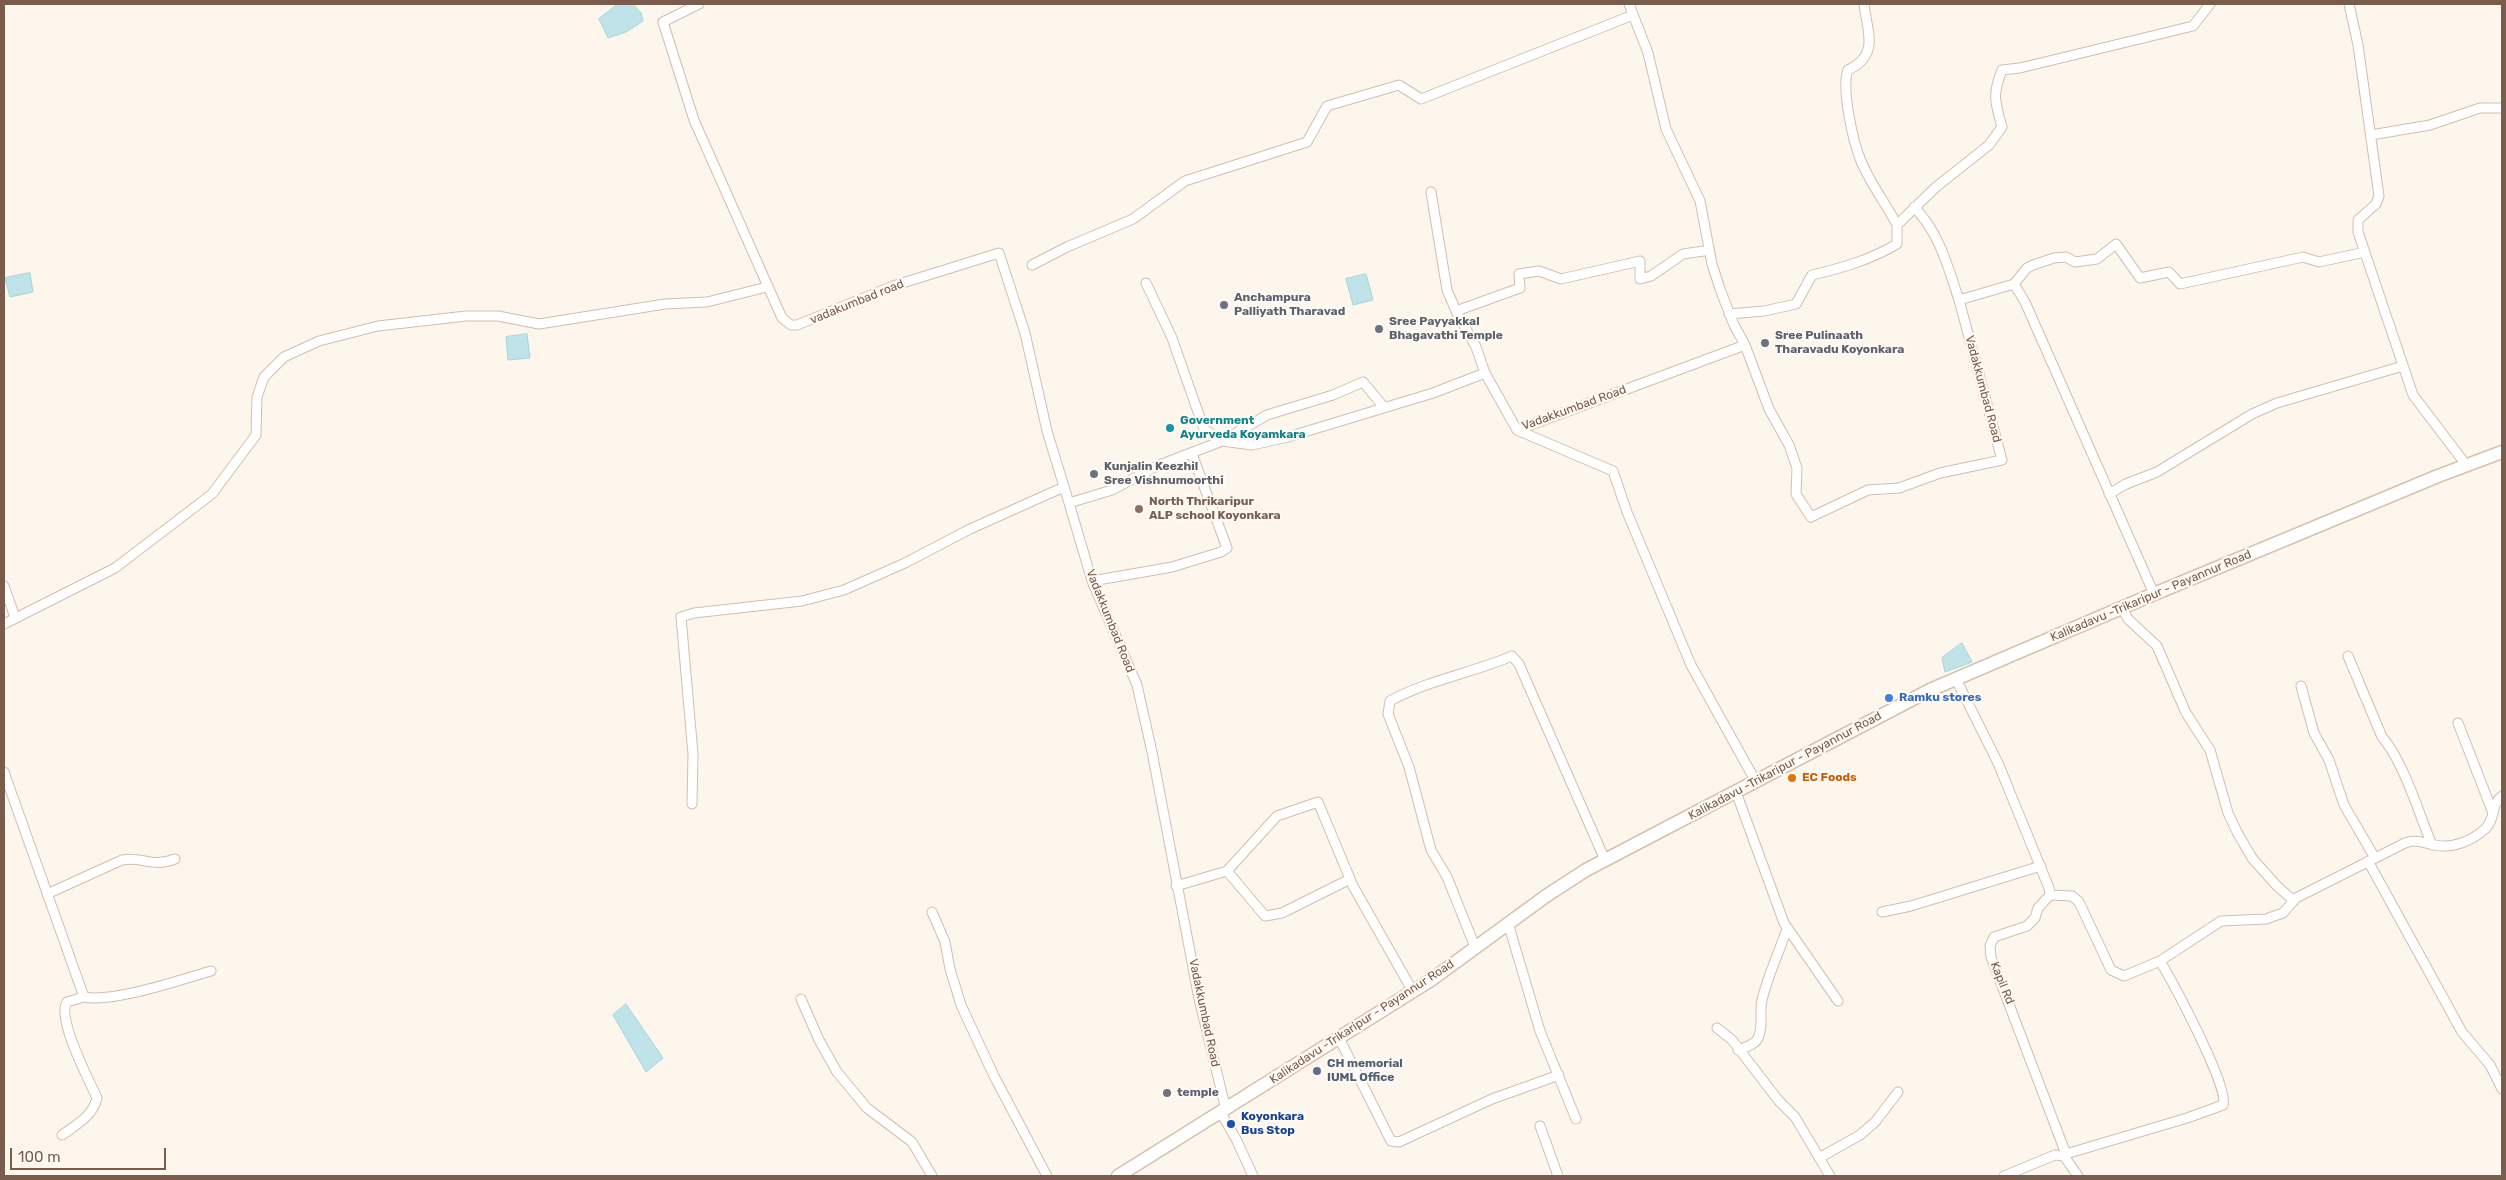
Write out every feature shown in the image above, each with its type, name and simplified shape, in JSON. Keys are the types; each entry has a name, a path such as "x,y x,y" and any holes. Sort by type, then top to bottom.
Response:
{"main road":[{"name":"Kalikadavu -Trikaripur - Payannur Road","path":"1118,1176 1224,1111 1412,990 1431,980 1475,946 1554,891 1605,860 1956,679 2154,594 2502,452"}],"street":[{"name":"vadakumbad road","path":"699,4 663,22 694,120 782,318 791,325 797,325 893,286 999,253 1025,333 1047,431 1069,503"},
{"path":"1629,4 1648,53 1666,128 1700,201 1712,264 1729,314 1745,345"},
{"path":"1729,314 1764,311 1796,304 1812,275 1846,267 1880,254 1896,244 1897,225 1861,160 1848,110 1844,80 1848,70 1859,65 1868,54 1869,40 1864,4"},
{"path":"1897,225 1914,207 1989,145 1999,133 2002,126 1994,100 1996,86 2002,70 2020,68 2194,26 2210,4"},
{"path":"2349,4 2371,135 2379,196 2376,204 2356,224 2413,395 2467,466"},
{"path":"1032,265 1067,247 1133,219 1185,181 1307,142 1327,106 1399,85 1421,99 1634,15"},
{"path":"2371,135 2430,125 2480,108 2502,108"},
{"name":"Vadakkumbad Road","path":"1431,192 1447,290 1456,311 1476,347 1485,373 1517,430 1745,345 1769,409 1789,445 1797,468 1796,494 1811,517 1868,490 1899,488 1940,473 2002,460 1959,300"},
{"path":"1914,207 1922,215 1943,251 1959,300 2014,284 2027,268 2033,265 2054,258 2066,257 2075,262 2097,258 2116,244 2140,278 2169,272 2180,284 2303,257 2319,262 2365,252"},
{"path":"1456,311 1520,288 1519,274 1539,271 1561,279 1640,261 1640,279 1651,276 1683,254 1704,251"},
{"path":"1146,283 1172,338 1204,429 1222,441 1252,445 1288,437 1383,406 1433,393 1485,373"},
{"path":"2014,284 2025,302 2154,594"},
{"path":"4,624 115,568 212,494 256,435 257,397 264,377 284,356 318,341 378,326 466,316 498,316 540,324 666,304 707,302 767,287"},
{"path":"2109,494 2126,484 2157,472 2252,414 2277,403 2403,366"},
{"path":"1069,503 1112,490 1157,466 1222,441 1267,415 1333,395 1363,382 1383,406"},
{"path":"1517,430 1613,471 1627,512 1691,666 1756,782"},
{"path":"1092,582 1172,568 1221,552 1227,548 1192,454"},
{"path":"692,804 693,754 681,617 694,613 802,601 844,590 905,563 970,529 1064,487"},
{"name":"Vadakkumbad Road","path":"1069,503 1092,582 1136,685 1152,752 1176,886 1188,935 1199,999 1224,1111 1253,1176"},
{"path":"4,586 15,617"},
{"path":"2122,608 2128,619 2157,646 2186,713 2210,750 2228,813 2236,832 2252,858 2277,886 2294,901"},
{"path":"1475,946 1448,877 1431,850 1408,767 1388,714 1390,701 1434,683 1467,674 1512,656 1520,664 1605,860"},
{"path":"2348,656 2382,737 2389,744 2402,770 2432,845"},
{"path":"1956,679 1998,763 2041,866 2050,895 2072,896 2079,902 2111,970 2118,975 2124,976 2135,973 2160,961 2221,921 2266,919 2283,913 2294,901 2371,859 2414,840 2432,845 2452,847 2470,839 2485,830 2493,820 2493,806 2502,796"},
{"path":"2301,686 2314,733 2329,760 2344,805 2462,1032 2490,1065 2502,1088"},
{"path":"2458,723 2493,813"},
{"path":"4,772 6,786 84,997"},
{"path":"1736,792 1787,928 1838,1001"},
{"path":"1176,886 1227,871 1277,816 1318,802 1350,879 1412,990"},
{"path":"47,894 122,860 132,858 151,864 175,859"},
{"path":"1882,912 1911,906 2041,866"},
{"path":"1227,871 1265,916 1282,914 1350,879"},
{"name":"Kapil Rd","path":"2050,895 2038,908 2036,918 2027,926 1994,937 1990,946 1991,957 2065,1155 2078,1176"},
{"path":"932,912 945,942 950,969 961,1005 994,1076 1047,1176"},
{"path":"1508,923 1540,1031 1576,1118"},
{"path":"1738,1050 1756,1043 1762,1027 1760,1012 1763,998 1787,928"},
{"path":"2004,1176 2056,1155 2065,1155 2187,1118 2223,1105 2224,1096 2204,1047 2160,961"},
{"path":"62,1135 88,1115 95,1107 97,1098 67,1028 64,1013 67,1002 84,997 92,998 132,993 211,971"},
{"path":"801,999 818,1040 837,1072 868,1108 912,1142 932,1176"},
{"path":"1717,1028 1732,1040 1778,1100 1796,1116 1830,1176"},
{"path":"1339,1038 1391,1142 1399,1142 1492,1098 1558,1074"},
{"path":"1819,1158 1860,1135 1875,1122 1898,1092"},
{"path":"1540,1126 1558,1176"}],"water":[{"path":"618,4 633,4 641,13 643,21 626,32 608,38 599,19"},
{"path":"30,273 33,292 10,297 5,278"},
{"path":"1366,274 1373,300 1353,305 1346,279"},
{"path":"527,334 530,358 508,360 506,337"},
{"path":"1962,643 1972,662 1945,672 1942,658"},
{"path":"626,1004 663,1058 646,1072 613,1015"}],"place":[{"name":"Anchampura Palliyath Tharavad","path":"1224,305"},
{"name":"Sree Payyakkal Bhagavathi Temple","path":"1379,329"},
{"name":"Sree Pulinaath Tharavadu Koyonkara","path":"1765,343"},
{"name":"Government Ayurveda Koyamkara","path":"1170,428"},
{"name":"Kunjalin Keezhil Sree Vishnumoorthi","path":"1094,474"},
{"name":"North Thrikaripur ALP school Koyonkara","path":"1139,509"},
{"name":"Ramku stores","path":"1889,698"},
{"name":"EC Foods","path":"1792,778"},
{"name":"CH memorial IUML Office","path":"1317,1071"},
{"name":"temple","path":"1167,1093"},
{"name":"Koyonkara Bus Stop","path":"1231,1124"}]}
